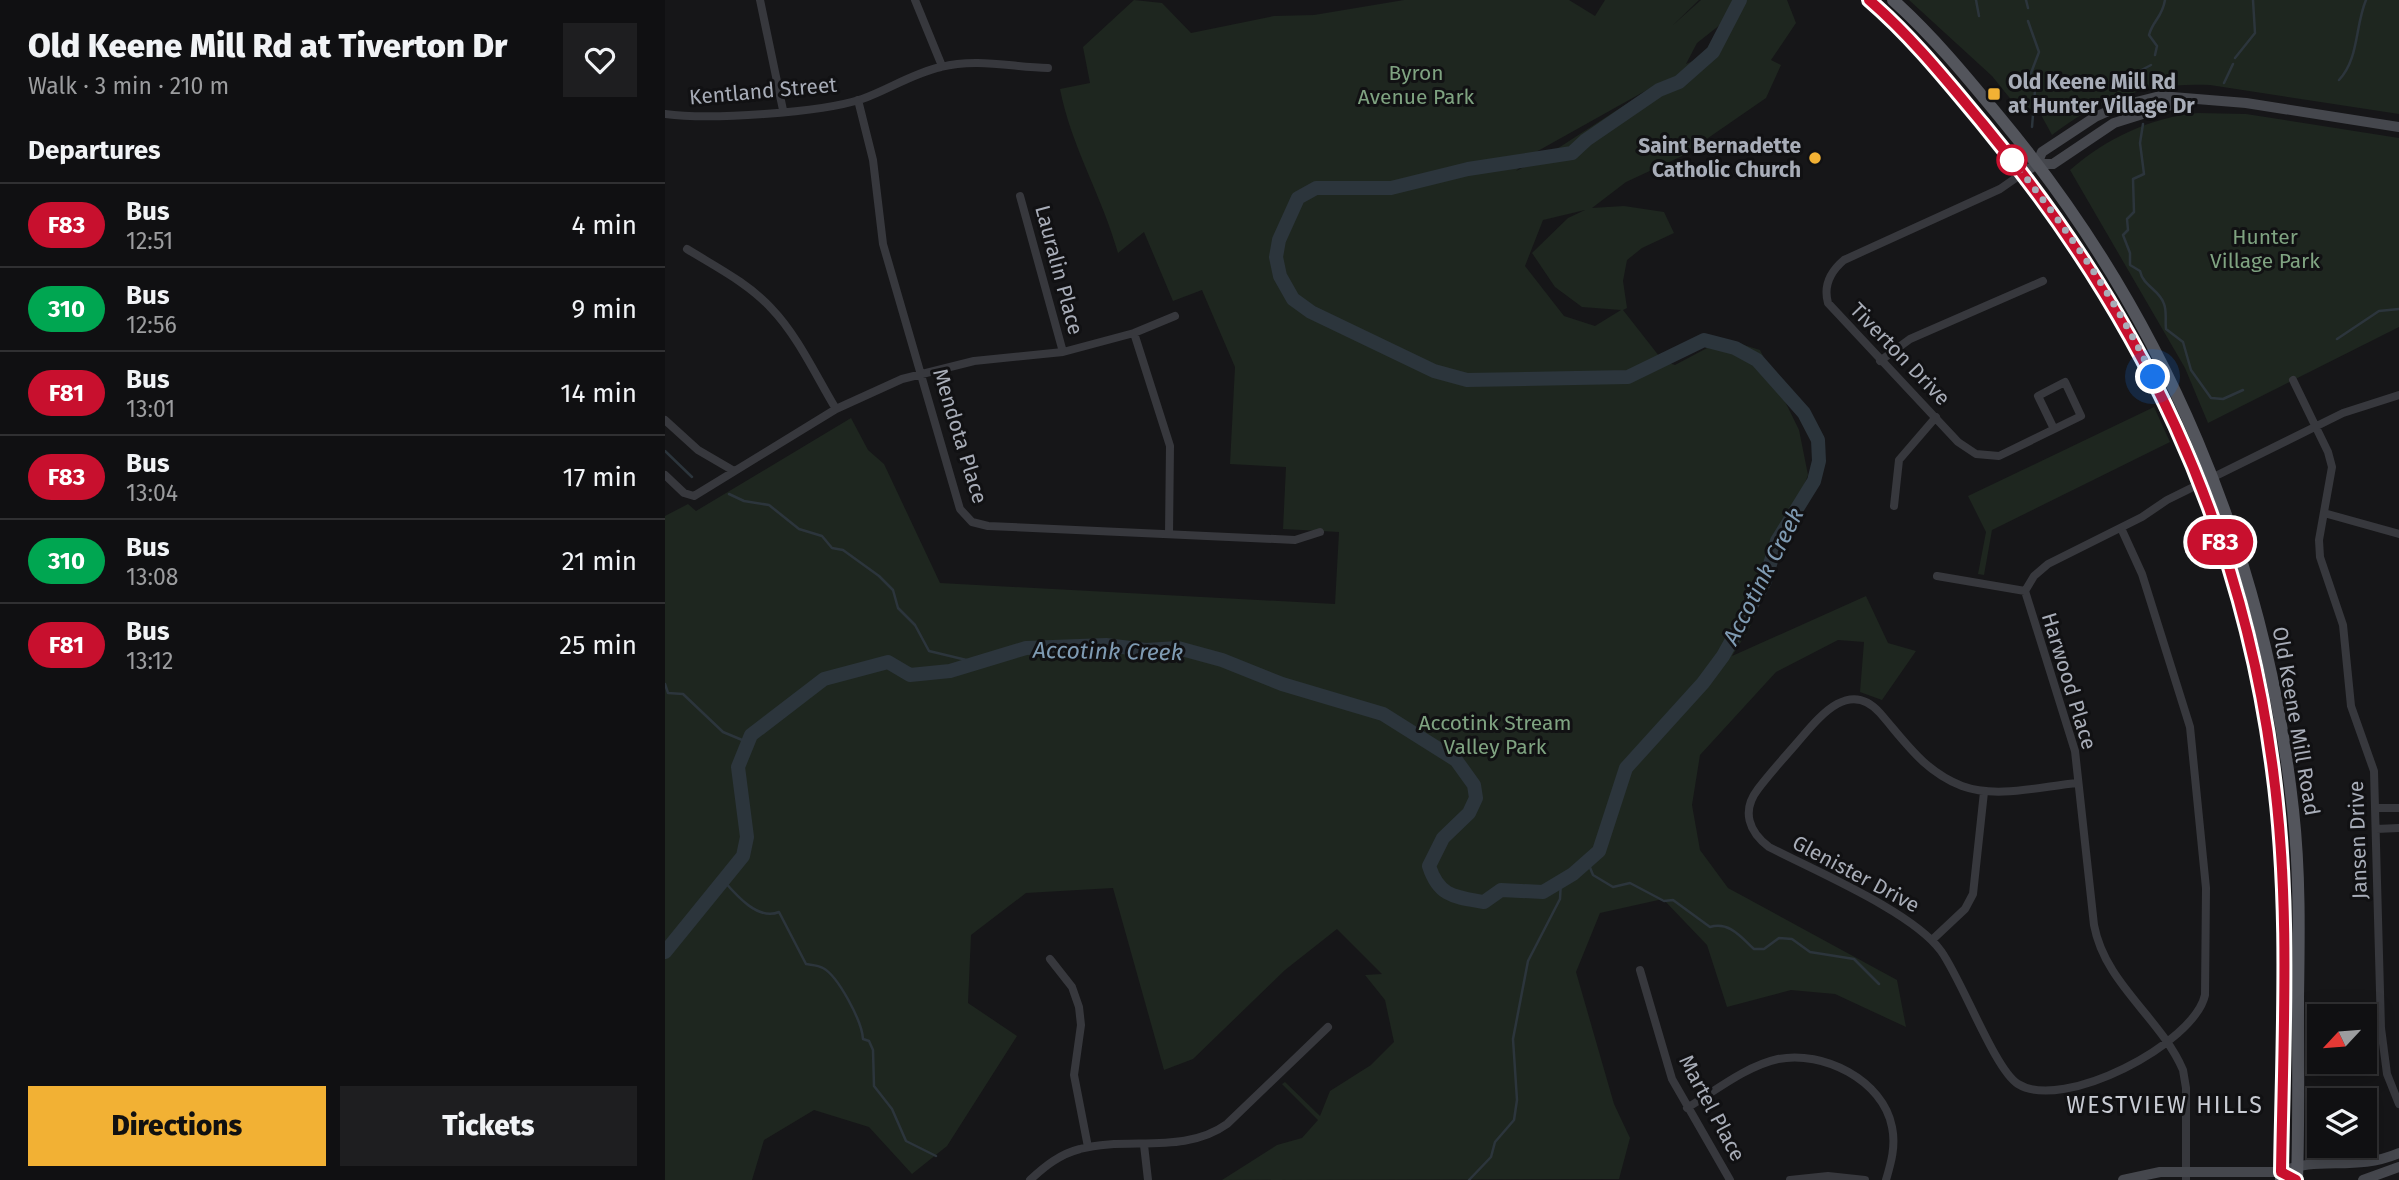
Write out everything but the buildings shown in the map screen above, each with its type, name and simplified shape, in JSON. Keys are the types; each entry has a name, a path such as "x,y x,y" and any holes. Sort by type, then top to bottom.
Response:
{"main road":[{"name":"Old Keene Mill Road","path":"1869,0 1911,40 2023,173 2102,285 2144,357 2200,483 2241,615 2256,676 2273,771 2283,888 2281,1176"},
{"name":"Old Keene Mill Road","path":"1893,0 1960,70 2038,164 2131,305 2178,395 2214,477 2244,567 2270,665 2293,809 2299,912 2296,1180"}],"street":[{"path":"760,0 783,110"},
{"path":"915,0 942,66"},
{"name":"Kentland Street","path":"665,114 711,116 858,100 942,66 986,63 1048,68"},
{"path":"2023,173 2038,164 2042,152 2061,138 2120,106 2160,96 2246,103 2399,127"},
{"name":"Mendota Place","path":"858,100 873,160 883,244 960,509 972,522 988,526 1294,540 1320,532"},
{"name":"Tiverton Drive","path":"2023,173 2000,189 1844,260 1831,273 1826,295 1828,303 1880,361 1967,450 1987,457 1999,456 2081,416 2065,382 2038,396 2054,429"},
{"name":"Lauralin Place","path":"1020,196 1063,352"},
{"path":"687,249 745,286 771,307 787,328 835,409"},
{"path":"1880,361 1910,339 2043,281"},
{"path":"665,475 684,493 694,496 835,409 878,388 922,373 974,361 1063,352 1135,332 1175,316"},
{"path":"1135,332 1170,446 1169,534"},
{"name":"Jansen Drive","path":"2293,380 2332,467 2332,481 2319,540 2322,568 2343,625 2351,706 2374,771 2382,1040 2387,1074 2399,1104"},
{"name":"Harwood Place","path":"2186,1176 2186,1080 2179,1061 2112,971 2100,949 2094,925 2074,751 2025,591 2034,576 2048,564 2121,528 2200,483 2316,427 2378,400 2399,395"},
{"path":"1894,506 1899,460 1936,417"},
{"path":"665,420 698,450 734,471"},
{"path":"2324,513 2399,534"},
{"name":"Glenister Drive","path":"2078,783 1984,792 1963,786 1929,769 1912,753 1878,711 1860,701 1845,700 1824,712 1758,789 1749,806 1748,818 1753,832 1769,847 1902,917 1932,940 1953,969 2004,1070 2019,1085 2031,1090 2057,1090 2117,1072 2134,1064 2165,1041 2194,1017 2203,1003 2206,888 2186,708 2142,574 2121,528"},
{"path":"1937,576 2025,591"},
{"path":"1932,940 1965,909 1973,894 1984,792"},
{"path":"2377,808 2399,808"},
{"path":"2376,829 2399,828"},
{"path":"1050,959 1072,987 1079,1007 1081,1025 1074,1075 1089,1147"},
{"name":"Martel Place","path":"1640,970 1668,1069 1730,1180"},
{"path":"1030,1180 1063,1155 1089,1147 1145,1145 1196,1138 1221,1128 1328,1027"},
{"path":"1688,1108 1772,1061 1800,1058 1831,1065 1867,1086 1888,1113 1894,1146 1885,1180"},
{"path":"1145,1145 1148,1180"},
{"path":"2281,1176 2298,1164 2353,1165 2378,1161 2399,1153"},
{"path":"2363,1180 2399,1167"},
{"path":"2123,1180 2146,1173 2186,1176 2281,1176 2296,1180"},
{"path":"1790,1180 1828,1175 1865,1180"}],"green space":[{"name":"Accotink Stream Valley Park","path":"1134,0 1162,3 1191,33 1274,16 1314,15 1404,0 1569,0 1595,16 1605,0 1699,0 1672,26 1701,0 1787,0 1796,23 1771,60 1781,65 1766,98 1682,156 1626,182 1592,208 1624,206 1664,212 1674,233 1642,248 1627,260 1623,281 1627,308 1623,310 1663,361 1675,365 1724,339 1760,350 1799,430 1808,475 1749,629 1732,656 1866,596 1888,643 1916,651 1882,700 1860,692 1864,642 1838,640 1776,672 1700,755 1692,805 1700,850 1728,888 1897,980 1906,1027 1835,994 1791,990 1727,1007 1707,945 1663,899 1600,913 1576,972 1614,1104 1630,1138 1619,1179 1222,1180 1277,1145 1302,1138 1318,1120 1282,1084 1285,1082 1320,1116 1330,1091 1371,1065 1394,1042 1385,1000 1365,975 1382,974 1337,929 1285,970 1193,1059 1164,1070 1113,888 1026,893 971,935 968,1003 1017,1036 947,1146 912,1174 869,1127 814,1110 764,1140 752,1180 665,1180 665,516 688,504 696,511 851,418 868,450 884,464 940,583 1335,604 1339,532 1283,529 1286,467 1230,464 1235,367 1202,290 1173,301 1144,232 1118,253 1071,131 1060,89 1090,83 1083,47","holes":["1735,13 1713,52 1686,64 1697,43","1654,86 1546,156 1516,171 1536,152","1585,210 1568,218 1532,253 1555,287 1582,307 1621,310 1595,326 1564,316 1525,266 1543,220"]},
{"path":"1909,0 2399,0 2399,114 2210,85 2166,86 2107,102 2052,135 2039,111 2017,107 1992,76"},
{"name":"Hunter Village Park","path":"2198,113 2246,114 2399,138 2399,327 2208,423 2185,368 2070,170 2099,148 2129,131"},
{"path":"2154,407 2170,442 1992,530 1984,575 1978,574 1986,532 1968,496"}],"waterway":[{"name":"Accotink Creek","path":"665,952 743,856 747,837 738,767 751,735 824,679 888,662 910,675 950,671 1026,648 1106,645 1146,650 1178,648 1222,660 1282,684 1383,714 1456,760 1474,785 1476,798 1469,813 1443,838 1429,866 1438,884 1449,894 1484,902 1501,890 1543,892 1573,874 1599,851 1626,768 1703,683 1723,656 1765,581 1777,541 1814,481 1819,461 1818,440 1804,413 1757,360 1735,348 1704,340 1628,377 1467,380 1434,371 1311,312 1293,299 1280,276 1276,257 1279,240 1298,198 1316,188 1391,188 1468,169 1572,153 1586,140 1659,90 1679,82 1713,52 1740,0"},
{"path":"1976,0 1979,16"},
{"path":"2026,0 2028,8"},
{"path":"2155,55 2157,46 2149,35 2165,0"},
{"path":"2235,58 2255,33 2253,0"},
{"path":"2339,80 2350,62 2366,0"},
{"path":"2028,21 2039,52 2031,73 2035,90 2032,127"},
{"path":"2224,83 2233,64"},
{"path":"2129,83 2132,75 2151,65"},
{"path":"2143,124 2140,143 2144,174 2133,179 2134,212 2127,219 2128,230 2123,235 2130,253 2130,265 2140,271 2144,281 2162,299 2166,329 2183,342 2191,370 2211,398 2223,399 2243,390"},
{"path":"2337,339 2379,311 2399,309"},
{"path":"665,451 692,477"},
{"path":"729,494 744,501 769,505 799,529 822,536 832,548 843,550 879,576 893,590 898,608 915,625 929,651 979,663"},
{"path":"665,684 668,693 683,694 723,732 747,742"},
{"path":"1587,860 1593,875 1613,887 1630,883 1664,901 1673,900 1710,927 1723,926 1734,931 1754,949 1764,949 1779,938 1792,939 1810,952 1854,959 1879,984"},
{"path":"723,880 755,910 771,914 779,912 806,964 823,968 842,989 854,1011 863,1039 869,1041 873,1050 874,1086 892,1109 906,1141 936,1156"},
{"path":"1469,1180 1491,1157 1495,1142 1514,1120 1517,1100 1513,1039 1528,961 1560,899 1561,881"}],"bus line":[{"name":"F83","path":"1869,0 1903,32 1948,82 2036,190 2076,245 2144,357 2173,417 2200,483 2238,602 2269,740 2283,888 2281,1172 2296,1180"}],"place":[{"name":"Old Keene Mill Rd at Hunter Village Dr","path":"1994,94"},
{"name":"Saint Bernadette Catholic Church","path":"1815,158"}],"district":[{"name":"WESTVIEW HILLS","path":"2165,1105"}],"route":[{"path":"2012,160 2050,208 2102,285 2153,377"}],"park label":[{"name":"Byron Avenue Park","path":"1416,85"}]}
